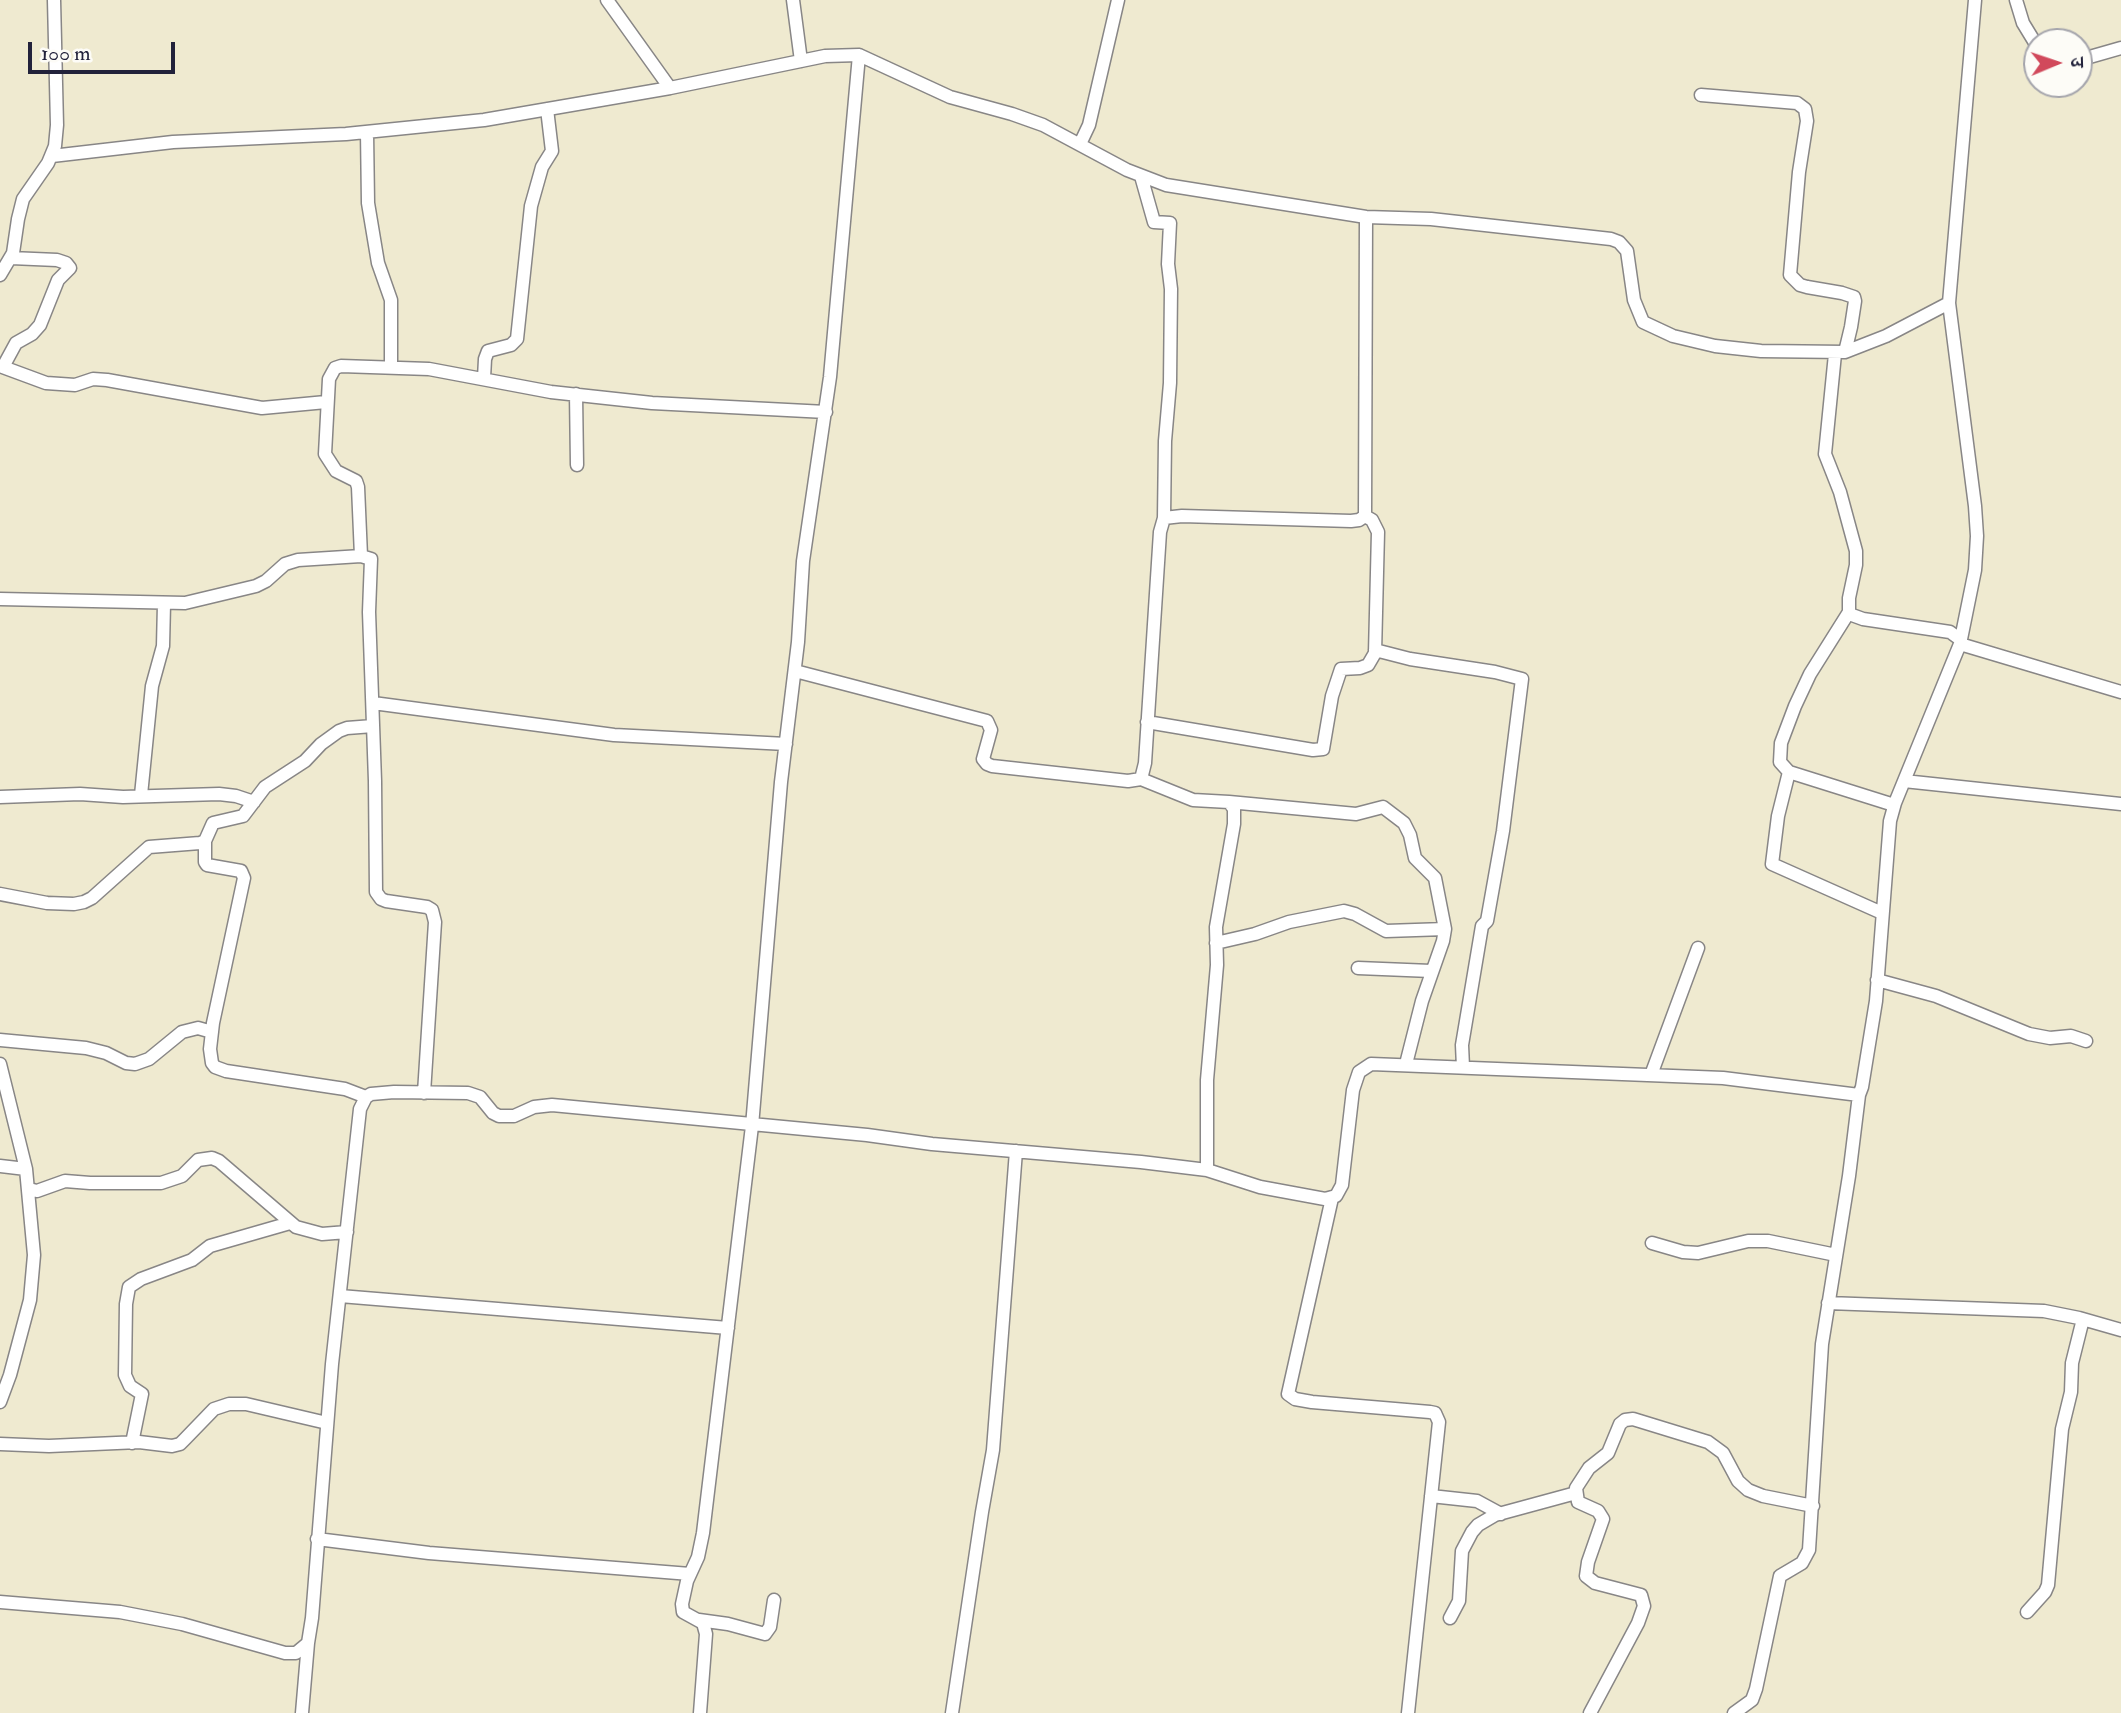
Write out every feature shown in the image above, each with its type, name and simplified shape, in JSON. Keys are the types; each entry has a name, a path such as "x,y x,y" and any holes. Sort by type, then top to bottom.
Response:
{"street":[{"path":"1,273 11,258 23,199 52,156 57,125 54,0"},
{"path":"607,0 670,88"},
{"path":"793,0 802,61"},
{"path":"1080,144 1089,125 1118,0"},
{"path":"1734,1713 1752,1700 1756,1689 1780,1576 1806,1559 1812,1506 1820,1363 1877,979 1889,829 1894,806 1960,643 1973,587 1977,536 1949,303 1975,0"},
{"path":"2016,0 2026,28"},
{"path":"2093,56 2121,48"},
{"path":"52,156 182,141 367,132 484,120 670,88 825,56 859,55 950,97 1043,125 1141,176 1181,188 1366,217 1431,219 1611,239 1619,242 1627,251 1634,300 1639,315 1649,326 1672,336 1715,346 1761,351 1840,353 1885,336 1949,303"},
{"path":"774,1600 771,1627 765,1634 699,1620 682,1609 685,1587 698,1558 703,1533 729,1328 752,1126 776,832 801,614 803,561 826,412 859,55"},
{"path":"1701,95 1797,103 1805,110 1807,121 1799,172 1790,275 1800,285 1854,297 1852,327 1840,353 1825,454 1840,492 1856,551 1849,612 1810,674 1790,716 1780,757 1782,765 1789,772 1894,806"},
{"path":"484,378 488,351 511,345 517,340 530,214 542,167 552,150 547,109"},
{"path":"367,132 368,203 378,263 391,300 391,366"},
{"path":"1141,176 1154,222 1170,223 1168,264 1171,289 1164,518 1160,531 1141,779"},
{"path":"1365,516 1366,217"},
{"path":"11,258 57,260 66,263 70,268 58,280 40,325 16,344 1,367 46,383 75,385 93,379 107,380 262,408 326,402"},
{"path":"361,556 356,481 336,471 326,454 326,402 329,380 335,368 341,366 429,369 534,389 652,403 826,412"},
{"path":"576,394 577,465"},
{"path":"1164,518 1201,516 1352,521 1365,516"},
{"path":"1147,722 1320,751 1324,745 1330,704 1341,669 1360,668 1368,664 1375,650 1378,532 1372,520 1365,516"},
{"path":"0,599 164,604 202,600 257,586 267,581 285,564 298,560 368,557 372,563 369,595 376,892 381,899 427,907 434,915 424,1093"},
{"path":"141,795 152,686 163,646 164,604"},
{"path":"1849,612 1856,617 1950,632 1960,643 2121,692"},
{"path":"1375,650 1522,679 1503,831 1487,921 1482,926 1462,1045 1464,1067"},
{"path":"795,671 986,721 991,730 983,759 992,766 1128,781 1141,779 1193,800 1345,814 1364,813 1383,807 1390,810 1404,823 1410,835 1415,858 1435,878 1445,929 1409,1045 1406,1064"},
{"path":"373,703 614,735 786,744"},
{"path":"373,726 347,728 330,736 305,761 265,787 243,816 213,824 205,841 207,865 241,871 244,878 212,1032 210,1057 219,1069 345,1089 366,1097 382,1093 475,1094 499,1116 514,1116 534,1107 552,1105 1207,1170 1260,1187 1319,1199 1332,1198 1339,1194 1353,1090 1359,1072 1371,1064 1755,1081 1859,1095"},
{"path":"1789,772 1778,816 1772,864 1882,913"},
{"path":"1905,781 2121,804"},
{"path":"0,797 219,794 254,802"},
{"path":"1207,1170 1208,1080 1216,977 1216,921 1234,824 1234,809 1229,802"},
{"path":"0,894 47,903 84,902 92,898 149,847 205,841"},
{"path":"1216,943 1255,934 1289,922 1343,911 1355,914 1386,930 1445,929"},
{"path":"1651,1075 1698,948"},
{"path":"1358,968 1431,971"},
{"path":"1877,979 1936,996 2029,1034 2050,1038 2071,1036 2086,1041"},
{"path":"0,1040 86,1048 135,1064 149,1059 182,1032 198,1028 212,1032"},
{"path":"0,1063 26,1170 34,1238 30,1300 0,1402"},
{"path":"302,1713 340,1296 360,1109 366,1097"},
{"path":"952,1713 993,1450 1016,1151"},
{"path":"29,1189 37,1191 65,1181 162,1183 181,1176 198,1160 212,1158 290,1223 313,1233 347,1232"},
{"path":"0,1166 26,1170"},
{"path":"1332,1198 1288,1394 1295,1399 1312,1402 1435,1413 1438,1422 1408,1713"},
{"path":"132,1443 142,1394 130,1386 125,1375 126,1304 129,1287 141,1279 191,1260 210,1246 290,1223"},
{"path":"1651,1243 1683,1252 1698,1253 1748,1241 1768,1241 1836,1255"},
{"path":"340,1296 729,1328"},
{"path":"1828,1303 2044,1311 2121,1330"},
{"path":"2027,1612 2048,1586 2062,1429 2083,1319"},
{"path":"0,1444 49,1446 132,1443 172,1446 180,1444 214,1409 229,1404 246,1404 327,1423"},
{"path":"1590,1713 1638,1623 1644,1606 1641,1595 1588,1580 1586,1571 1603,1519 1598,1511 1578,1502 1576,1493 1583,1475 1608,1453 1620,1424 1633,1419 1714,1445 1723,1453 1738,1481 1748,1490 1763,1496 1812,1506"},
{"path":"1450,1618 1459,1601 1462,1551 1478,1525 1501,1514 1576,1493"},
{"path":"1431,1496 1476,1501 1501,1514"},
{"path":"317,1539 429,1553 690,1574"},
{"path":"0,1601 120,1612 183,1624 285,1653 296,1653 308,1643"},
{"path":"699,1620 705,1628 706,1641 700,1713"}]}
